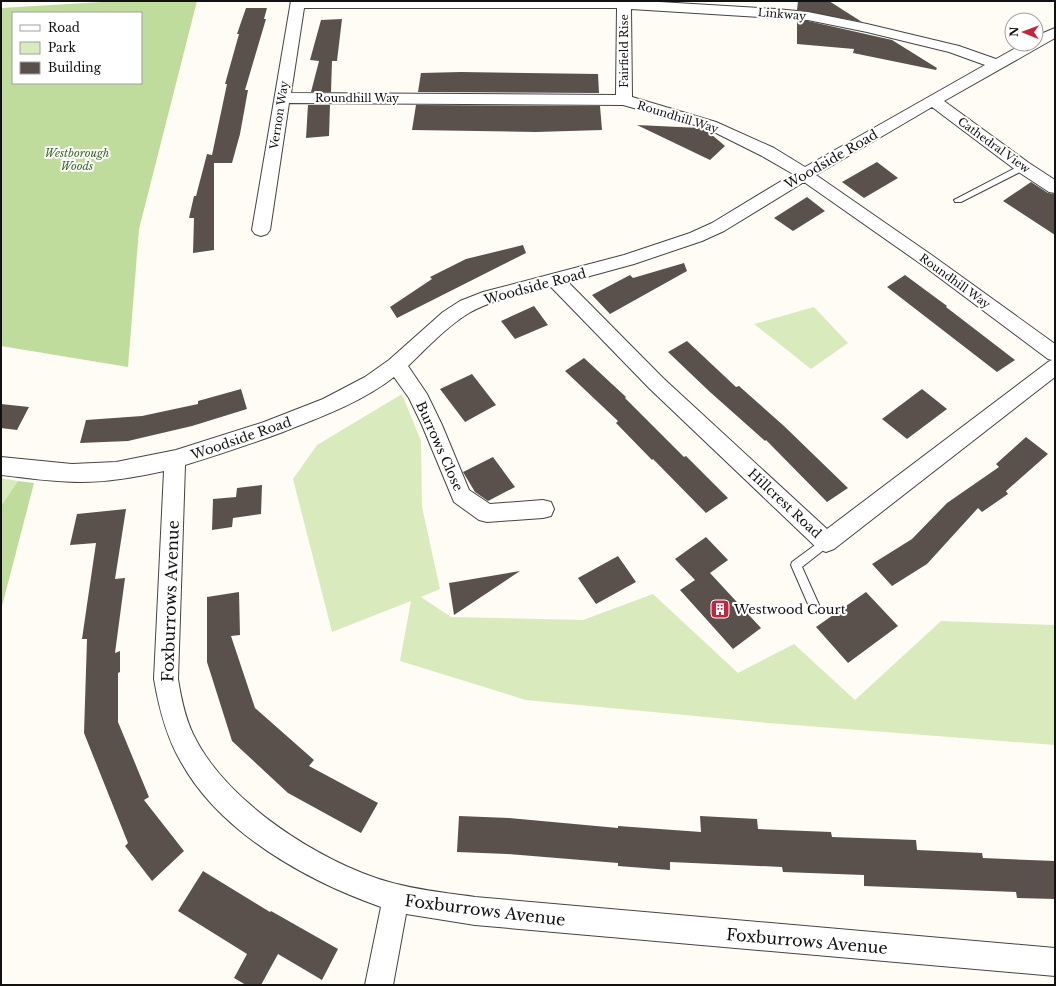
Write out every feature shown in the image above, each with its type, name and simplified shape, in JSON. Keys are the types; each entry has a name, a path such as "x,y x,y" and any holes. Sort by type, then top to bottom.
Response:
{"street":[{"name":"Linkway","path":"298,2 624,3 808,16 867,28 947,48 973,55 997,64"},
{"name":"Vernon Way","path":"261,230 298,2"},
{"name":"Fairfield Rise","path":"624,3 624,100"},
{"name":"Woodside Road","path":"1044,40 1055,32"},
{"name":"Woodside Road","path":"1,466 47,471 94,473 175,461 296,419 350,394 373,381 396,364 461,309 483,299 628,260 696,237 718,227 804,174 997,64 1022,52"},
{"name":"Roundhill Way","path":"282,98 624,100 711,125 768,152 804,174 928,260 1055,354"},
{"name":"Cathedral View","path":"934,100 1055,188"},
{"name":"Hillcrest Road","path":"555,280 656,383 826,542 1055,367"},
{"name":"Burrows Close","path":"396,364 417,394 432,425 461,496 487,513 544,509"},
{"name":"Foxburrows Avenue","path":"175,461 166,679 170,708 180,736 196,764 217,791 232,807 252,823 296,854 368,889 396,898 475,911 562,920 1055,962"},
{"path":"379,985 396,898"}],"lane":[{"path":"958,200 1024,166"},
{"path":"815,607 796,565 826,542"}],"green space":[{"name":"Westborough Woods","path":"119,1 197,1 139,229 128,367 1,346 1,8"},
{"path":"814,307 848,343 811,369 754,324"},
{"path":"402,394 421,441 422,507 440,589 421,597 451,617 583,620 653,594 738,673 794,644 855,700 941,621 1055,625 1055,745 768,723 526,700 400,661 411,601 332,632 293,479 317,445"},
{"path":"1,478 18,481 1,506"},
{"path":"18,481 34,483 1,610 1,506"}],"building":[{"path":"798,1 829,1 862,22 797,10"},
{"path":"246,8 267,8 264,19 266,19 245,90 248,90 240,134 232,163 214,163 214,250 193,253 194,218 189,218 207,154 212,155 227,84 225,84 239,34 237,34"},
{"path":"342,19 337,61 332,61 331,92 311,92 319,61 310,60 321,20"},
{"path":"797,21 808,21 892,40 937,68 936,70 853,53 854,49 797,44"},
{"path":"461,72 598,74 599,93 418,92 421,73"},
{"path":"308,105 330,105 329,136 306,138"},
{"path":"416,105 600,106 602,130 536,132 412,130"},
{"path":"637,125 705,129 725,146 710,160"},
{"path":"877,162 898,178 864,198 842,182"},
{"path":"1031,182 1048,193 1055,194 1055,235 1003,201"},
{"path":"807,197 825,211 793,231 774,218"},
{"path":"523,245 526,253 397,318 390,307 432,279 430,277 466,259"},
{"path":"684,263 687,271 610,314 592,295 630,275 633,278"},
{"path":"905,275 1015,360 997,372 887,287"},
{"path":"534,306 548,325 515,339 501,321"},
{"path":"687,341 736,387 739,386 784,426 848,488 827,502 766,440 765,441 710,392 668,352"},
{"path":"584,358 626,397 625,398 684,457 686,456 728,498 706,513 616,423 618,421 565,371"},
{"path":"472,374 496,405 465,422 440,389"},
{"path":"241,389 247,409 192,426 128,441 80,443 86,420 142,416 198,404 198,401"},
{"path":"922,389 947,409 907,439 882,419"},
{"path":"1,404 29,407 17,430 1,428"},
{"path":"1026,437 1048,454 1006,491 1008,494 982,512 978,508 927,564 892,586 872,564 912,539 947,503 999,467 996,464"},
{"path":"493,457 515,487 488,501 475,492 463,472"},
{"path":"262,485 261,514 233,518 232,527 212,530 213,499 236,497 237,488"},
{"path":"126,509 115,579 125,578 115,653 120,651 120,672 118,673 118,722 149,797 144,800 184,851 152,881 125,846 128,843 84,733 87,639 82,639 96,543 70,545 77,514"},
{"name":"Westwood Court","path":"706,537 728,560 710,573 761,628 733,649 680,590 695,580 675,559"},
{"path":"618,556 636,582 596,604 578,578"},
{"path":"520,571 454,615 449,583"},
{"path":"239,592 240,635 231,636 255,708 314,760 309,766 378,803 361,833 288,793 232,741 207,662 207,597"},
{"name":"Westwood Court","path":"866,592 898,626 848,663 816,627"},
{"path":"459,816 509,818 618,828 618,826 701,832 700,816 757,819 758,829 831,832 832,837 916,840 917,850 982,853 983,858 1055,861 1055,899 1017,898 1016,892 864,886 864,875 783,872 782,867 670,862 670,870 618,866 618,863 507,854 457,852"},
{"path":"203,871 270,912 271,911 338,949 322,980 278,954 261,985 246,985 234,978 247,954 178,911"}],"place":[{"name":"Westwood Court","path":"720,609"}]}
